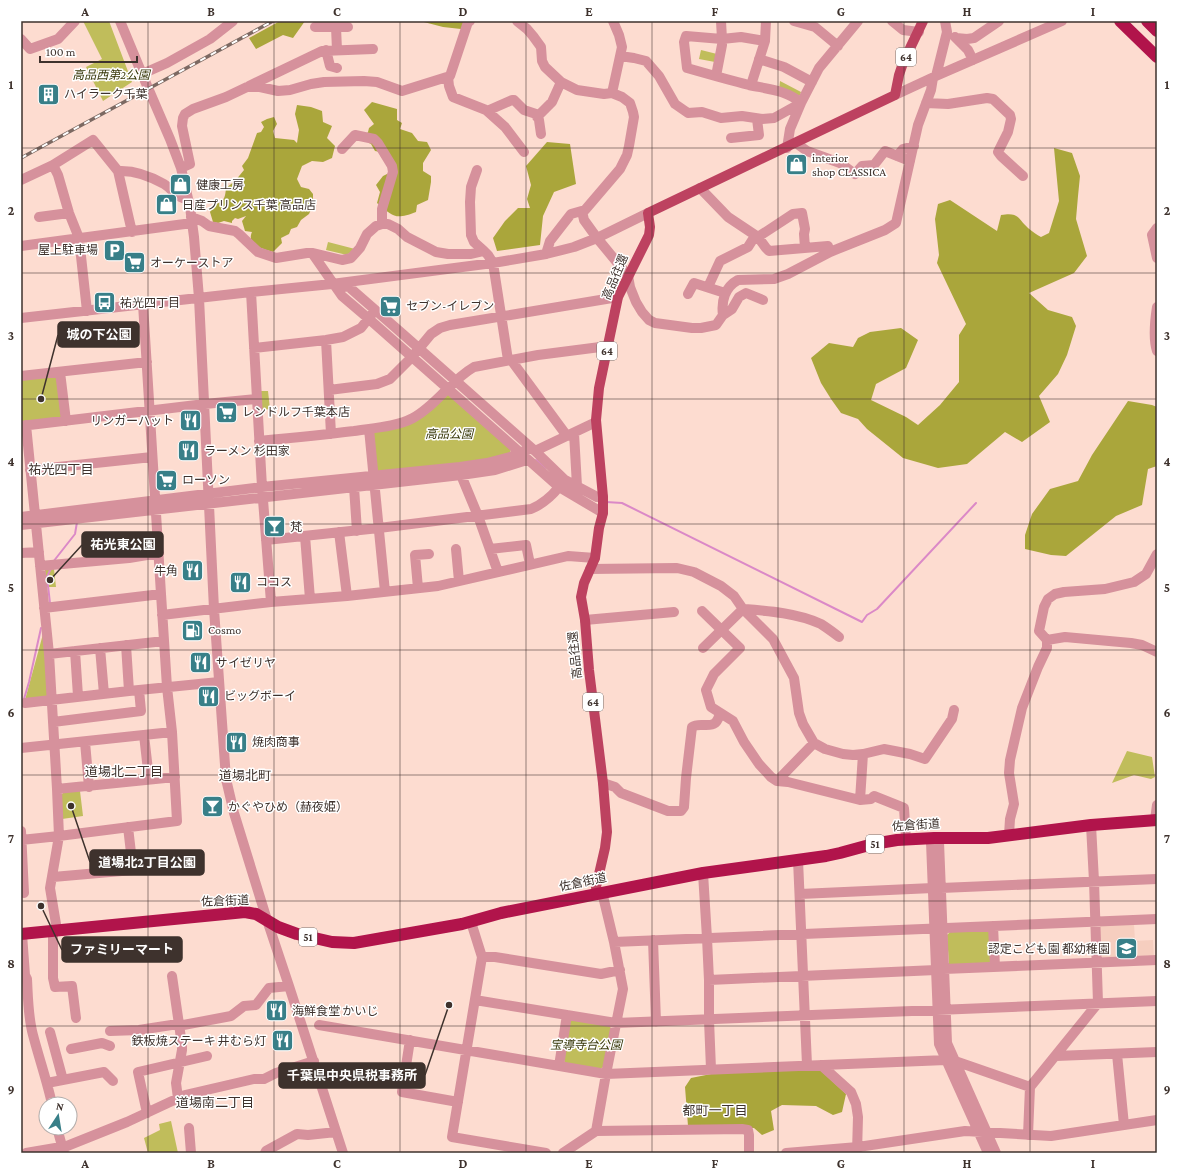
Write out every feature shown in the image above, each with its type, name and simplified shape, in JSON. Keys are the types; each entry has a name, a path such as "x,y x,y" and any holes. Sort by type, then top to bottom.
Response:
{"highway":[{"path":"1120,21 1157,57"},
{"path":"1148,21 1157,31"},
{"name":"佐倉街道","path":"22,934 245,912 256,914 283,930 332,942 348,944 471,922 502,913 601,895 703,873 840,854 886,842 906,839 988,838 1091,824 1156,820"}],"main road":[{"name":"64","path":"895,95 902,63 923,21"},
{"path":"648,213 895,95"},
{"name":"高品往還","path":"603,497 596,422 599,388 618,297 649,235 650,227 648,213"},
{"name":"64","path":"603,497 603,513"},
{"name":"高品往還","path":"601,895 596,887 606,839 603,783 580,597 584,583 595,558 599,528 603,513"}],"street":[{"path":"21,39 30,49 58,39 76,21"},
{"path":"120,21 181,168 192,220 199,298 210,499 214,609 226,779 234,813 267,920 343,1153"},
{"path":"142,74 167,63 210,39 233,21"},
{"path":"247,87 260,87 284,91 324,82 377,82 402,91 450,76 468,22 470,21"},
{"path":"517,21 527,29 541,47 542,61 545,67 561,82 577,90 604,94 612,93 622,97 630,103 634,117 627,155 620,169 585,210 571,214 550,241 546,254"},
{"path":"527,29 535,21"},
{"path":"612,93 622,47 615,21"},
{"path":"716,76 722,45 721,21"},
{"path":"751,85 765,41 766,21"},
{"path":"858,21 819,68 801,103 790,129 791,146 840,163 855,174 862,166 874,165 885,151 910,161"},
{"path":"892,21 903,30 918,32"},
{"path":"700,188 728,217 756,236 769,251 828,245 885,230 896,223 918,125 931,90 947,32 945,21"},
{"path":"956,38 974,38 999,21"},
{"path":"895,95 1062,21"},
{"path":"801,22 815,27 838,46"},
{"path":"315,27 348,27"},
{"path":"336,27 337,50"},
{"path":"947,32 956,38 968,50 973,60"},
{"path":"765,41 742,37 722,39 686,36 684,42 687,68 787,94 796,98 801,103"},
{"path":"181,168 190,164 182,126 182,118 193,109 226,97 326,50 373,49"},
{"path":"326,50 330,66 337,68"},
{"path":"620,56 646,61 659,76 675,104 688,113 702,112 721,118 742,116 757,119 774,118 801,103"},
{"path":"759,59 784,67 812,82"},
{"path":"448,77 449,86 453,97 487,111 505,127 524,152"},
{"path":"537,117 552,102 561,82"},
{"path":"926,103 948,104 987,98 993,99 1010,115 1011,119 1008,132 998,152 1023,176"},
{"path":"487,111 514,100 524,110 536,114 539,120 541,134"},
{"path":"731,138 759,135 757,119"},
{"path":"342,149 355,135 374,139 392,166 393,172 382,209 382,224"},
{"path":"21,180 53,165 93,140 118,171 132,232"},
{"path":"897,156 903,148 914,146"},
{"path":"53,165 58,175 69,213 79,238 87,311"},
{"path":"476,170 471,188 470,202 472,236 474,242 488,255 493,263 509,360 571,434 577,486"},
{"path":"118,171 138,173 165,185 180,198 188,199"},
{"path":"582,210 584,220 628,276 630,287 636,302 649,320 656,323 701,328 716,325 723,315 732,309 739,297 746,293 763,300"},
{"path":"39,217 69,213"},
{"path":"21,318 332,284 493,263 546,254 574,247 597,238 648,213"},
{"path":"708,287 720,261 748,247 756,236 793,214 802,213 805,229 805,248"},
{"path":"21,246 132,232 192,220 202,221 208,226 235,231 258,252 276,258 312,253 342,260 352,258 360,248 367,234 376,226 382,224 388,224 398,229 407,237 436,252 448,254 471,254 484,251"},
{"path":"1157,228 1152,235 1157,258"},
{"path":"723,315 722,306 725,293 733,283 738,280 774,279 788,274 828,245"},
{"path":"312,253 332,284 342,296 559,487 603,513"},
{"path":"688,294 694,283 725,293"},
{"path":"332,284 349,287 565,480 597,497 603,497"},
{"path":"251,292 262,492 271,602"},
{"path":"329,390 377,384 390,379 412,357 431,334 440,328 501,316 618,297"},
{"path":"24,893 21,837 59,836 178,821 162,615 143,304"},
{"path":"1157,307 1155,339 1157,351"},
{"path":"254,348 343,337 361,328 375,310"},
{"path":"326,340 331,434"},
{"path":"259,441 331,434 397,424 413,418 438,400 465,372 474,367 509,360 608,346"},
{"path":"21,376 147,362"},
{"path":"60,372 66,421"},
{"path":"76,1018 72,986 55,987 53,978 55,930 50,888 59,836 49,654 44,608 48,565 39,552 24,426 205,404 257,400"},
{"path":"262,492 354,487 374,480 460,475 495,470 533,450 596,422"},
{"path":"369,429 385,592"},
{"path":"21,517 35,519 77,519 156,511 210,499 374,480 487,463 510,457 524,456"},
{"path":"30,470 152,457"},
{"path":"460,475 478,516 498,572"},
{"path":"354,487 357,531"},
{"path":"266,540 357,531 531,509 544,502 559,487"},
{"path":"21,525 35,519 156,500 210,499"},
{"path":"339,532 347,596"},
{"path":"305,536 310,599"},
{"path":"490,549 526,545 530,564"},
{"path":"456,549 459,581"},
{"path":"21,553 39,552"},
{"path":"48,565 129,558 158,553"},
{"path":"418,588 416,554 429,554"},
{"path":"1009,835 1010,819 1014,804 1009,773 1010,760 1022,708 1047,648 1047,640 1039,631 1044,607 1048,599 1055,594 1064,592 1105,589 1134,582 1146,574 1157,554"},
{"path":"162,615 271,602 347,596 438,586 568,556 595,558"},
{"path":"590,569 677,568 694,572 721,586 734,596 743,609 773,639 794,678 799,713 804,724 814,743 825,749 853,755 863,754 884,748 925,759 952,719 954,710"},
{"path":"44,608 161,594"},
{"path":"703,648 743,609 779,612 806,619 820,624 839,637"},
{"path":"702,611 740,648 714,674 706,690 711,708 733,721 744,742 759,764 771,777 777,781 788,782 860,800 871,799 874,796 904,808 906,839"},
{"path":"584,620 674,612"},
{"path":"1047,640 1065,637 1131,643 1142,645 1157,652"},
{"path":"49,654 164,641"},
{"path":"52,722 141,711 134,690 126,645"},
{"path":"100,648 104,694"},
{"path":"75,651 78,696"},
{"path":"25,703 78,696 219,682"},
{"path":"603,783 615,787 621,794 654,806 668,810 681,811 684,807 692,727 696,725 712,725 716,722 720,714"},
{"path":"21,748 172,732"},
{"path":"144,735 149,779"},
{"path":"85,742 89,787"},
{"path":"777,781 814,743"},
{"path":"860,800 863,754"},
{"path":"57,789 89,787 149,779 175,778"},
{"path":"1156,820 1157,805"},
{"path":"1028,1135 1030,1087 1098,1003 1091,824"},
{"path":"128,827 133,870"},
{"path":"934,838 931,842 937,888 942,1010 939,1044 951,1060 983,1132 996,1153"},
{"path":"798,860 807,1066"},
{"path":"53,877 133,870 164,869"},
{"path":"703,873 712,1069"},
{"path":"800,894 1157,879"},
{"path":"596,1131 616,1023 624,989 614,942 601,895"},
{"path":"614,942 1157,920"},
{"path":"471,922 482,957 452,1137 546,1153"},
{"path":"993,926 995,967"},
{"path":"22,934 31,1026 50,1096"},
{"path":"653,940 656,1022"},
{"path":"482,957 495,957 601,974 620,970"},
{"path":"709,980 1157,960"},
{"path":"172,976 182,1045 176,1083 178,1098"},
{"path":"110,1031 139,1030 231,1016 244,1006 256,1005 269,988 289,986"},
{"path":"475,1000 616,1023 1157,1001"},
{"path":"559,1066 567,1015"},
{"path":"319,1024 606,1074 951,1060 1030,1087"},
{"path":"36,1044 51,1036 63,1080"},
{"path":"410,1040 402,1092 458,1102"},
{"path":"71,1049 102,1044 110,1046"},
{"path":"1056,1056 1157,1052"},
{"path":"1117,1054 1124,1125"},
{"path":"147,1113 138,1072 207,1056"},
{"path":"26,1153 63,1150 67,1146 127,1122 185,1095 254,1079 264,1079 276,1073 314,1061"},
{"path":"821,1065 851,1092 856,1104 858,1117 857,1150"},
{"path":"47,1083 104,1072 113,1081"},
{"path":"786,1153 857,1150 965,1131 1051,1136 1157,1120"},
{"path":"188,1128 191,1153"},
{"path":"563,1153 596,1131 742,1129 748,1130 749,1153"},
{"path":"265,1153 296,1134 308,1135 336,1132"},
{"path":"983,1132 988,1153"},
{"path":"60,1136 63,1150"}],"shaded area":[{"path":"280,21 305,21 293,38 283,35 256,49 249,38"},
{"path":"420,21 467,21 461,29 443,27"},
{"path":"372,102 397,109 397,120 402,123 400,129 412,133 418,141 427,142 431,150 423,163 423,171 431,176 428,200 417,205 416,212 403,216 395,216 377,203 380,192 376,185 383,176 389,173 386,159 381,157 380,152 375,151 365,136 369,128 374,124 364,110"},
{"path":"297,105 311,107 322,111 323,122 332,126 327,138 335,146 332,158 323,162 312,161 302,166 297,179 301,187 309,189 313,194 313,205 309,214 301,220 297,227 291,229 289,234 281,238 282,243 273,252 260,248 253,243 251,240 252,232 245,231 242,221 246,216 238,219 235,218 232,223 224,221 218,223 213,222 210,212 214,205 223,199 226,188 235,181 244,170 242,166 248,158 257,133 261,132 264,127 261,122 274,117 277,124 273,131 275,138 294,140 297,143 299,130 295,114"},
{"path":"547,142 570,144 576,184 554,192 543,216 540,245 497,251 493,238 505,221 518,208 530,208 527,199 531,185 526,166"},
{"path":"1054,148 1072,153 1080,176 1076,219 1087,256 1074,273 1029,293 1048,310 1072,317 1076,326 1067,355 1058,374 1039,396 1050,422 1022,442 1005,432 967,464 938,468 903,458 867,429 858,419 841,413 821,383 811,358 829,343 853,347 858,338 870,332 901,328 918,340 906,368 876,384 871,400 906,417 918,425 940,405 959,382 959,335 966,324 937,263 939,255 935,219 938,204 950,200 997,231 1001,215 1015,215 1028,228 1041,237 1049,233 1059,201"},
{"path":"1128,401 1157,407 1157,466 1148,469 1142,505 1116,516 1066,556 1051,555 1025,549 1025,535 1032,514 1050,489 1078,481 1092,455"},
{"name":"認定こども園 都幼稚園","path":"1134,924 1135,941 1153,940 1154,958 1099,957 1098,929 1101,925"},
{"path":"818,1068 846,1094 842,1112 833,1115 816,1106 782,1105 771,1111 774,1130 762,1135 754,1128 688,1126 685,1087 691,1078 711,1074"}],"green space":[{"name":"高品西第2公園","path":"83,21 109,21 132,82 103,101 86,67 102,59"},
{"path":"701,50 717,54 715,62 699,59"},
{"path":"780,81 801,92 800,95 797,96 779,90"},
{"path":"328,242 355,249 347,255 326,250"},
{"path":"57,375 63,419 21,423 21,379"},
{"path":"260,391 268,391 270,409 262,410"},
{"name":"高品公園","path":"448,392 511,448 510,454 487,460 376,473 372,431 398,427"},
{"path":"54,569 56,587 46,587 45,570"},
{"path":"43,634 48,695 45,698 25,700"},
{"path":"1127,751 1152,757 1155,777 1151,779 1134,775 1112,783"},
{"path":"80,791 83,816 62,819 60,796 64,792"},
{"path":"990,929 994,964 953,967 949,964 947,935 950,932"},
{"name":"宝導寺台公園","path":"573,1018 608,1025 612,1029 604,1067 599,1069 564,1064 569,1022"},
{"path":"171,1121 178,1153 148,1153 144,1138 160,1130 159,1124"}],"waterway":[{"path":"536,460 546,468"},
{"path":"606,502 622,503 862,622 867,615 877,609 976,503"},
{"path":"53,562 75,534 77,522"},
{"path":"50,603 47,577 51,568"},
{"path":"24,699 41,628"},
{"path":"21,921 21,930"}],"railway":[{"path":"21,158 273,21"}],"place":[{"name":"ハイラーク千葉","path":"48,94"},
{"name":"interior shop CLASSICA","path":"797,165"},
{"name":"健康工房","path":"180,185"},
{"name":"日産プリンス千葉 高品店","path":"167,205"},
{"name":"屋上駐車場","path":"114,250"},
{"name":"オーケーストア","path":"134,263"},
{"name":"祐光四丁目","path":"105,303"},
{"name":"セブン-イレブン","path":"391,306"},
{"name":"城の下公園","path":"41,399"},
{"name":"レンドルフ千葉本店","path":"226,412"},
{"name":"リンガーハット","path":"190,421"},
{"name":"ラーメン 杉田家","path":"188,451"},
{"name":"ローソン","path":"166,480"},
{"name":"梵","path":"275,527"},
{"name":"牛角","path":"193,571"},
{"name":"祐光東公園","path":"50,580"},
{"name":"ココス","path":"241,582"},
{"name":"Cosmo","path":"192,630"},
{"name":"サイゼリヤ","path":"201,663"},
{"name":"ビッグボーイ","path":"209,696"},
{"name":"焼肉商事","path":"236,742"},
{"name":"道場北2丁目公園","path":"71,806"},
{"name":"かぐやひめ（赫夜姫）","path":"213,807"},
{"name":"ファミリーマート","path":"41,906"},
{"name":"認定こども園 都幼稚園","path":"1126,949"},
{"name":"千葉県中央県税事務所","path":"449,1005"},
{"name":"海鮮食堂 かいじ","path":"276,1011"},
{"name":"鉄板焼ステーキ 井むら灯","path":"282,1041"}],"district":[{"name":"祐光四丁目","path":"61,469"},
{"name":"道場北二丁目","path":"124,771"},
{"name":"道場北町","path":"245,775"},
{"name":"道場南二丁目","path":"215,1102"},
{"name":"都町一丁目","path":"715,1110"}]}
